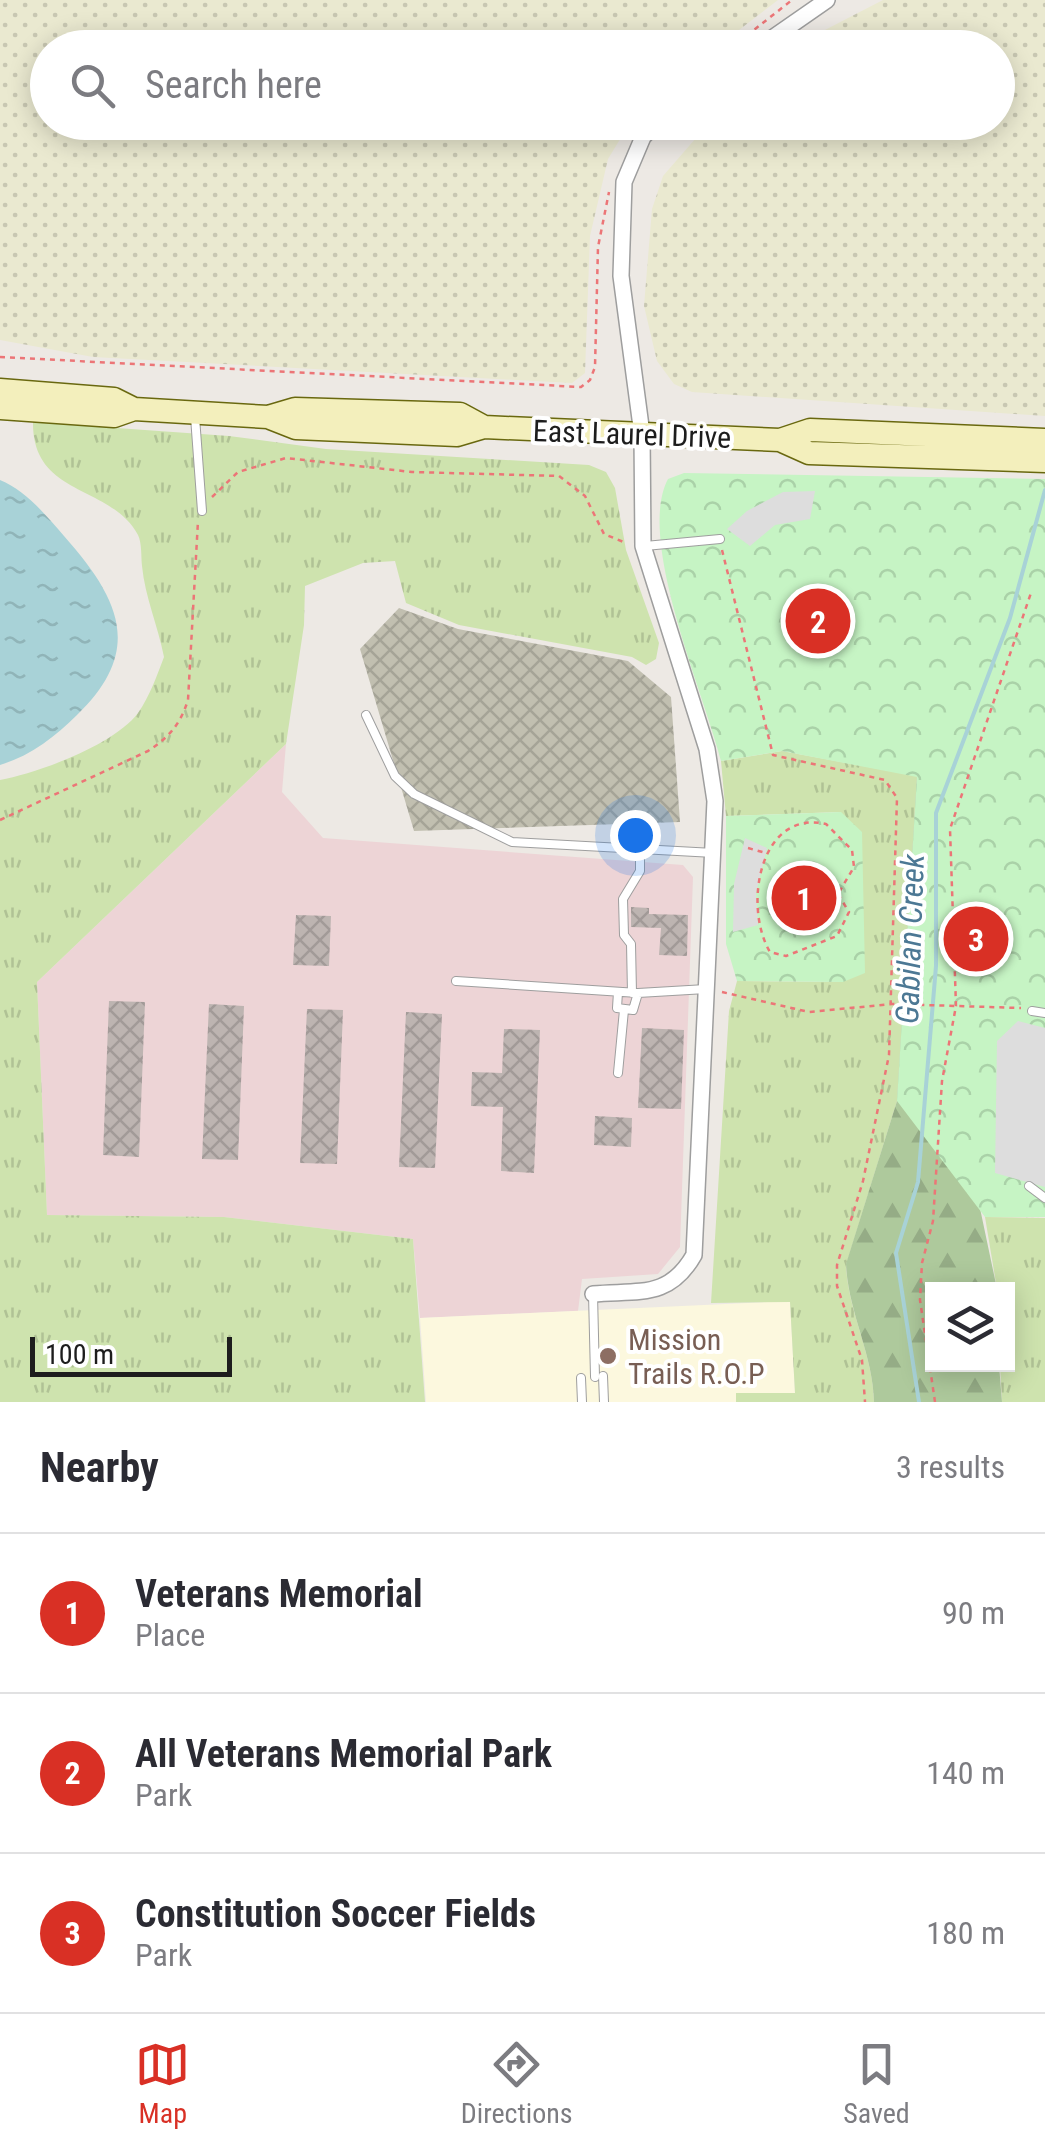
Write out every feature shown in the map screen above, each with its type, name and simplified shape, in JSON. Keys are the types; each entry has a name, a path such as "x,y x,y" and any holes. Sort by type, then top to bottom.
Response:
{"main road":[{"name":"East Laurel Drive","path":"0,390 114,399 134,409 268,417 296,428 457,435 484,427 780,440 808,452 1045,462"},
{"name":"East Laurel Drive","path":"0,408 114,416 134,409"},
{"name":"East Laurel Drive","path":"780,440 810,430 1045,440"}],"street":[{"path":"784,30 826,0"},
{"path":"593,1294 662,1289 680,1280 694,1255 714,852 715,801 707,749 643,546 642,434 621,276 624,182 642,140"}],"lane":[{"path":"195,413 202,511"},
{"path":"643,546 720,540"},
{"path":"366,715 395,776 438,808 512,842 714,852"},
{"path":"618,992 617,1008 632,1010 635,993 631,944 624,935 623,900 640,871 640,850"},
{"path":"456,981 635,993 706,989"},
{"path":"618,1073 624,1010"},
{"path":"1032,1011 1045,1013"},
{"path":"1030,1186 1045,1198"},
{"path":"593,1294 604,1402"},
{"path":"581,1378 582,1402"}],"path":[{"path":"754,30 792,0"},
{"path":"0,357 581,388 590,380 595,367 600,223 611,187"},
{"path":"0,820 148,751 168,738 182,720 188,700 194,537 202,511 238,472 286,458 412,472 559,476 585,496 604,534 643,546"},
{"path":"720,540 773,755 884,780 897,798 892,1004 882,1099 838,1265 837,1286 862,1360 865,1402"},
{"path":"935,1402 920,1300 922,1262 933,1221 942,1081 956,1006 950,829 1032,590"},
{"path":"812,912 821,898 838,894 852,874 854,858 848,843 826,824 807,821 790,825 777,835 768,853 759,905 764,942 774,955 786,956 842,932 848,912 838,894"},
{"path":"748,848 768,853"},
{"path":"802,892 810,872 788,877 819,920 800,924 805,903"},
{"path":"806,880 821,898"},
{"path":"794,883 786,894 787,903 803,915"},
{"path":"706,989 809,1012 892,1004 1032,1011"}],"shaded area":[{"path":"815,491 810,519 775,525 750,546 727,529 747,511 783,492"},
{"path":"399,608 458,629 628,661 671,697 680,822 414,831 360,649"},
{"path":"286,744 282,792 323,838 683,865 693,877 680,1247 658,1274 582,1279 578,1311 420,1318 413,1239 224,1217 47,1215 37,982"},
{"path":"745,838 767,848 756,893 758,925 733,932 734,884"},
{"path":"1018,1021 1045,1028 1045,1187 995,1173 997,1041"},
{"name":"Mission Trails R.O.P","path":"790,1301 795,1394 737,1393 736,1402 426,1402 420,1318"}],"green space":[{"path":"0,0 778,0 739,30 30,30 30,140 620,140 608,159 590,236 585,373 572,383 93,357 0,340"},
{"path":"883,0 1045,0 1045,416 692,392 674,384 657,361 644,306 652,209 663,176 694,140 1015,140 1015,30 825,30"},
{"path":"33,422 229,436 326,449 589,465 606,472 615,488 626,550 659,643 656,659 646,665 632,657 459,625 406,603 395,561 363,563 305,586 304,625 286,744 37,982 47,1215 224,1217 413,1239 425,1402 0,1402 0,780 74,756 127,725 146,700 164,657 146,589 138,535 110,506 75,488 45,464 36,446"},
{"path":"684,473 1045,479 1045,1217 985,1217 897,1101 917,777 782,751 721,761 676,617 660,539 660,506 668,479"},
{"path":"1045,479 973,1175 996,1282 925,1282 925,1372 1000,1372 1002,1402 874,1402 848,1282 846,1264 897,1101 917,776"},
{"path":"782,751 917,776 897,1101 846,1265 874,1402 736,1402 736,1393 795,1393 790,1302 711,1303 729,1011 737,981 843,982 841,812 726,816 721,761"},
{"path":"841,812 862,832 865,973 843,982 737,981 726,944 726,816"},
{"path":"985,1217 1045,1218 1045,1402 1002,1402 1000,1372 1015,1372 1015,1282 996,1282"}],"water":[{"path":"0,480 42,512 99,581 117,624 117,646 111,668 98,691 77,715 42,745 0,765"}],"building":[{"path":"631,907 649,908 649,914 688,915 687,956 659,955 661,928 631,927"},
{"path":"296,915 331,916 329,966 293,965"},
{"path":"109,1001 145,1002 139,1157 103,1155"},
{"path":"209,1004 244,1006 238,1160 202,1159"},
{"path":"307,1009 343,1010 337,1164 300,1163"},
{"path":"406,1012 442,1014 435,1168 399,1167"},
{"path":"642,1028 684,1030 681,1109 638,1108"},
{"path":"504,1029 540,1030 534,1173 501,1171 503,1107 471,1106 472,1072 502,1073"},
{"path":"595,1116 632,1118 631,1147 594,1145"}],"waterway":[{"name":"Gabilan Creek","path":"919,1402 896,1253 918,1182 936,966 936,813 1010,618 1045,490"}],"place":[{"name":"All Veterans Memorial Park","path":"818,621"},
{"name":"Veterans Memorial","path":"804,898"},
{"name":"Constitution Soccer Fields","path":"976,939"},
{"name":"Mission Trails R.O.P","path":"608,1356"}]}
